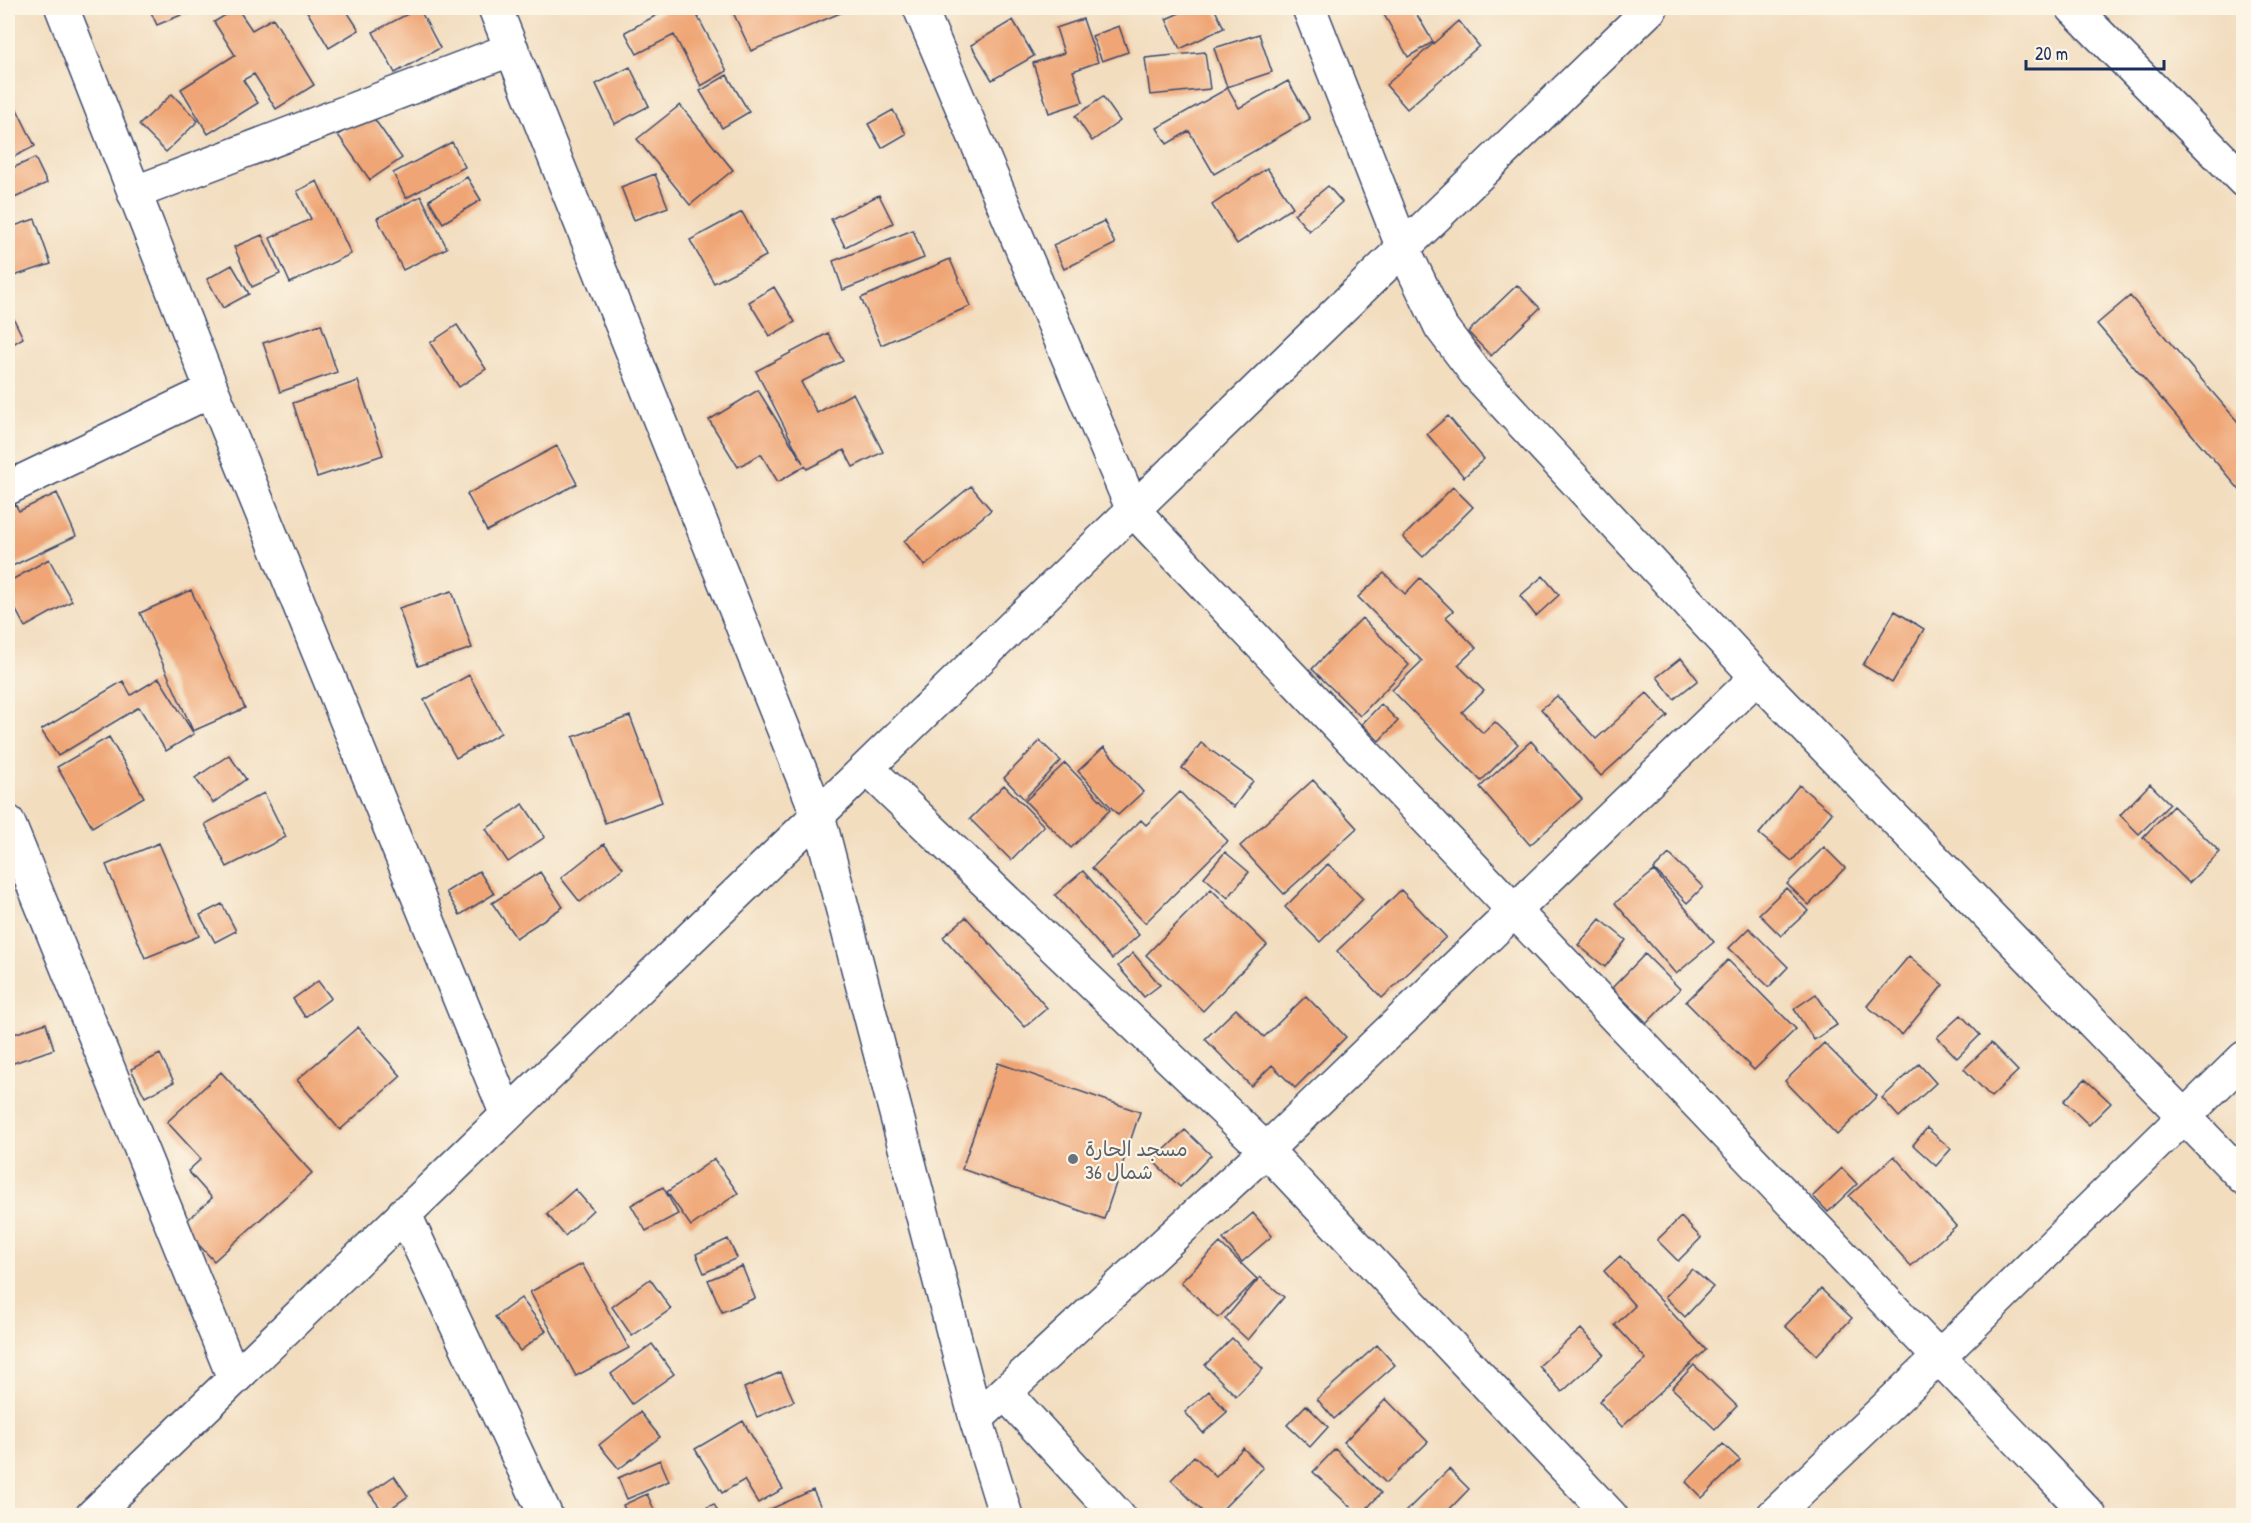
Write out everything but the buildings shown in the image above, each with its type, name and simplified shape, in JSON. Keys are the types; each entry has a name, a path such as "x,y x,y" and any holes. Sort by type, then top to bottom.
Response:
{"street":[{"path":"62,8 212,390 507,1115"},
{"path":"495,8 818,815 976,1419 1006,1515"},
{"path":"920,8 1132,510 2090,1515"},
{"path":"1309,8 1403,248 1441,327 1475,372 1756,678 2244,1178"},
{"path":"92,1515 124,1503 234,1378 1651,8"},
{"path":"2073,8 2244,181"},
{"path":"134,193 512,49"},
{"path":"8,488 212,390"},
{"path":"976,1419 1266,1150 1756,678"},
{"path":"867,768 1266,1150 1611,1515"},
{"path":"8,822 234,1378"},
{"path":"1773,1515 1938,1358 2244,1058"},
{"path":"404,1213 546,1515"},
{"path":"1005,1393 1118,1515"}],"place":[{"name":"مسجد الحارة 36 شمال","path":"1073,1159"}]}
